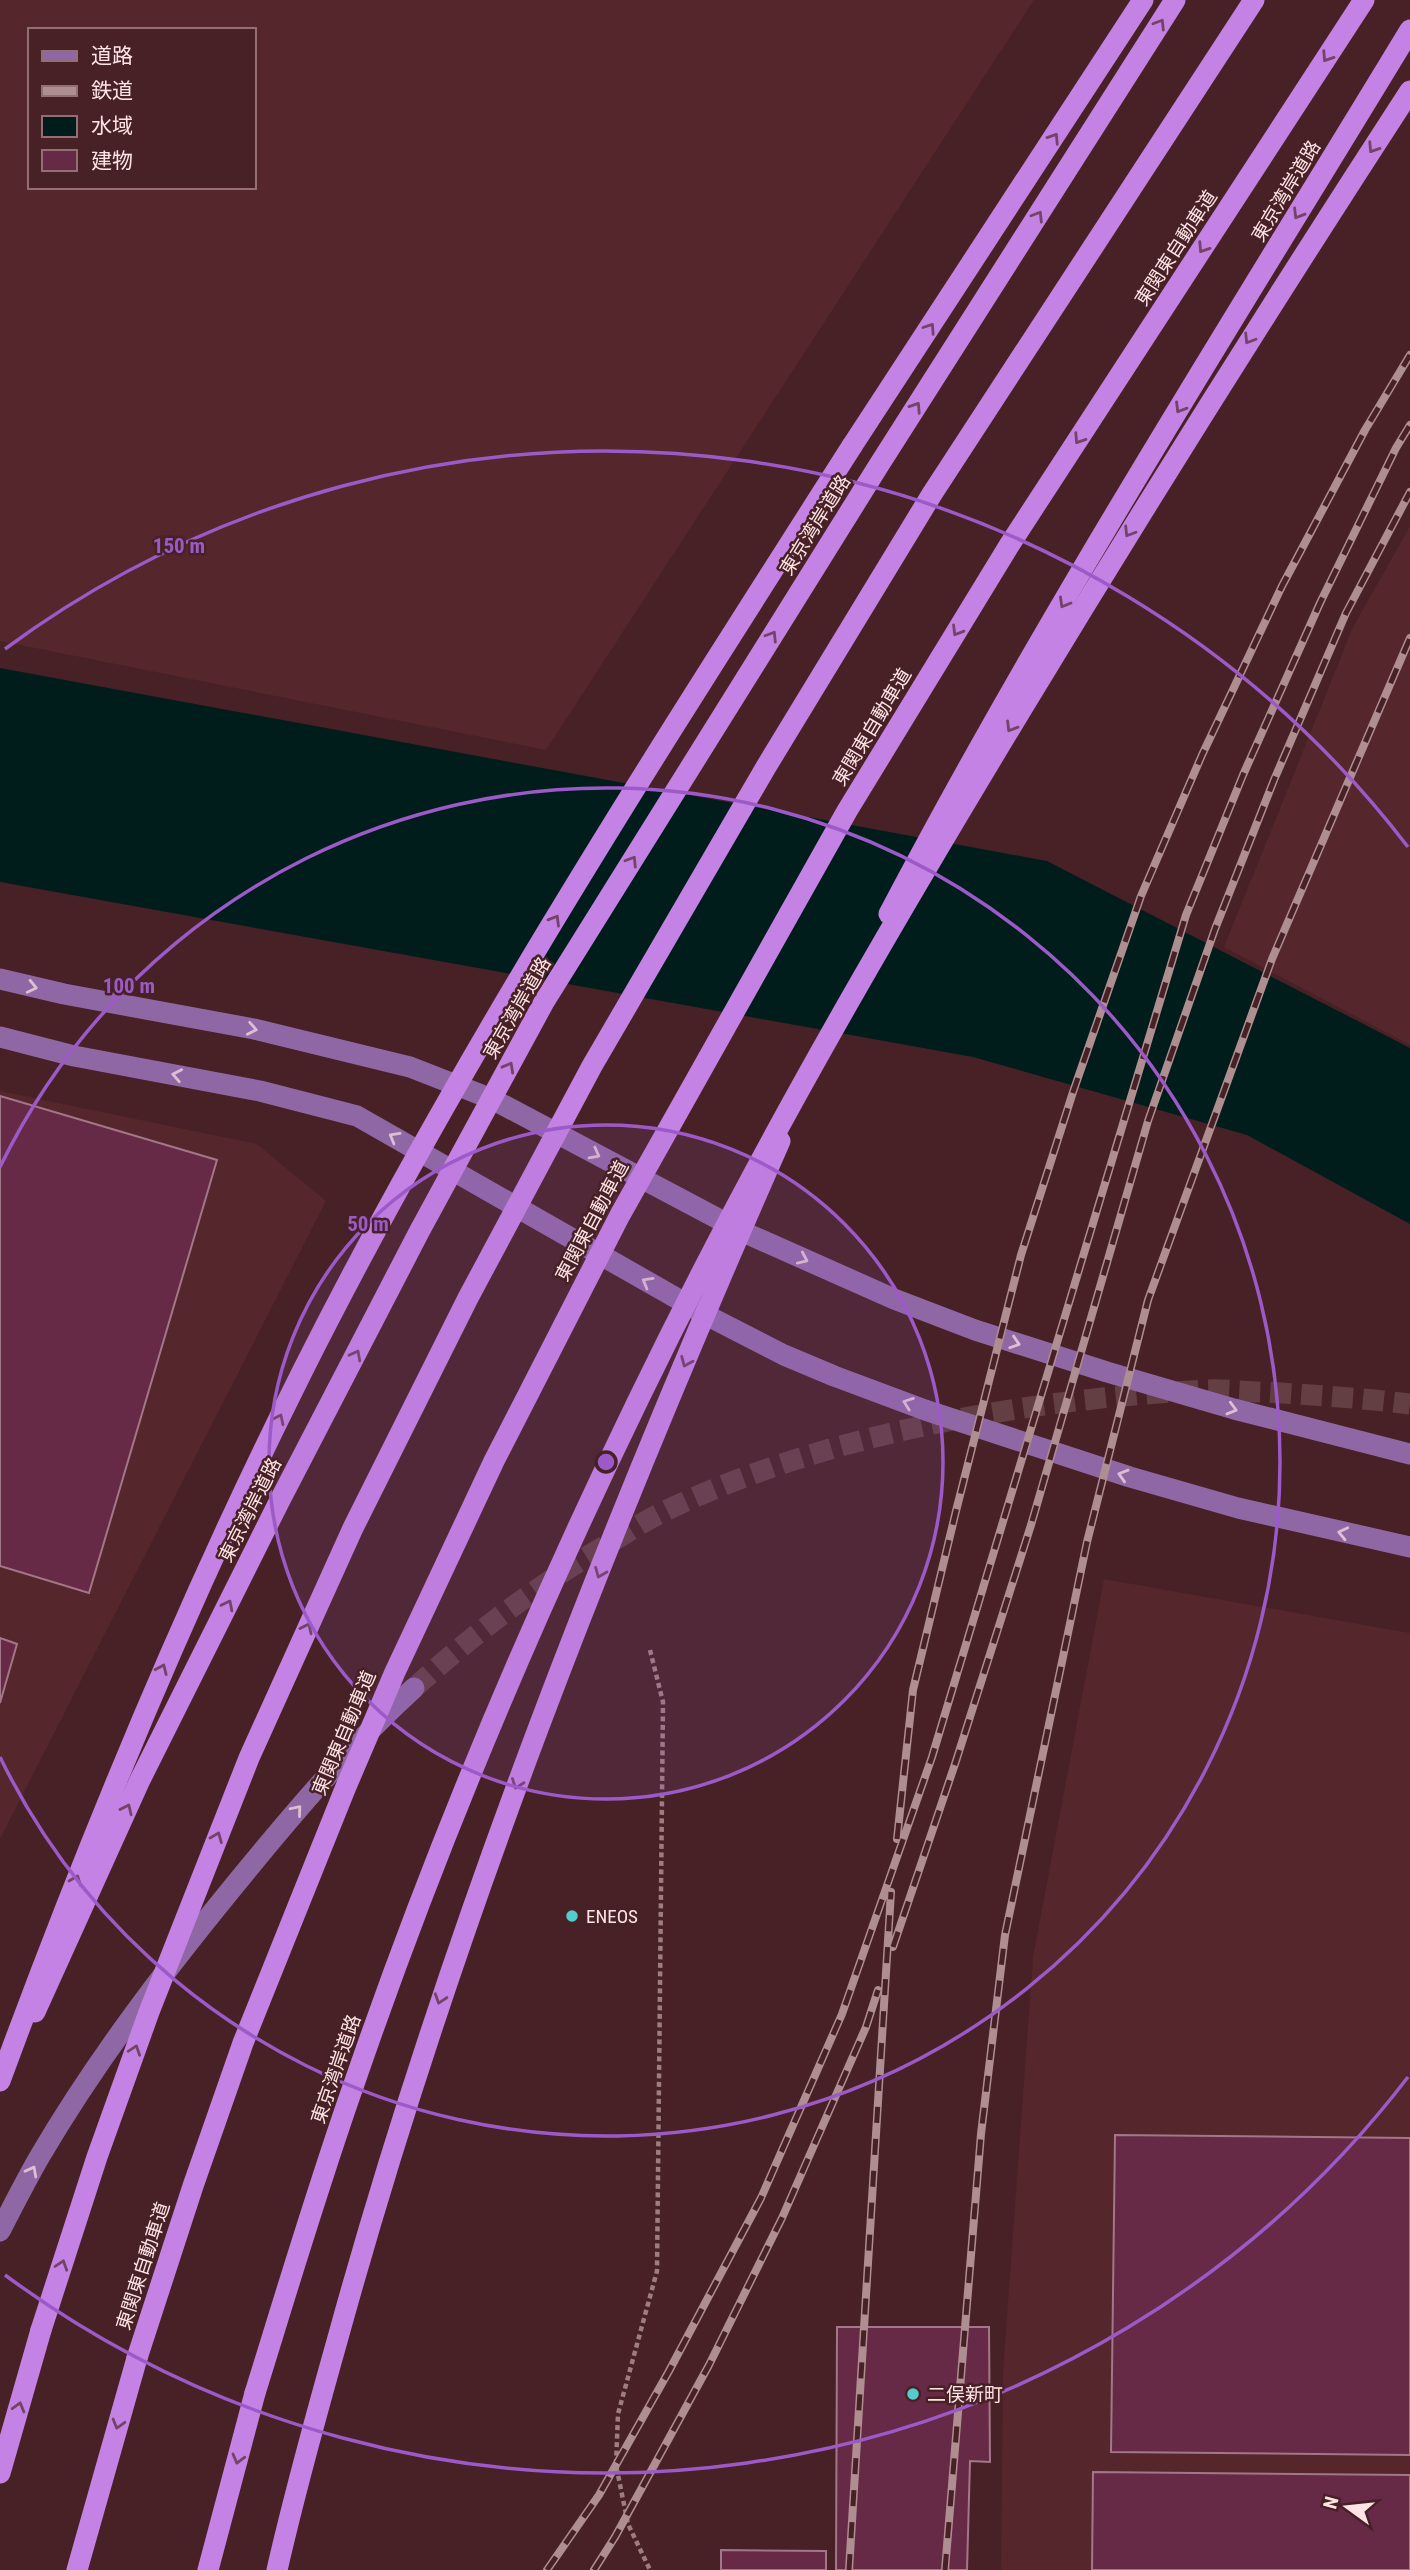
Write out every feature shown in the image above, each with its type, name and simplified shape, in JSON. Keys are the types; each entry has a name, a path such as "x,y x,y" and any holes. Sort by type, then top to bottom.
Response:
{"highway":[{"name":"東京湾岸道路","path":"0,2081 89,1845 192,1601 304,1368 433,1127 514,987 679,717 1143,0"},
{"name":"東京湾岸道路","path":"0,2095 60,1954 140,1780 285,1490 544,1002 1175,0"},
{"path":"0,2473 41,2330 93,2169 199,1881 301,1641 418,1395 592,1066 766,767 932,494 1254,0"},
{"name":"東関東自動車道","path":"78,2570 137,2358 192,2186 243,2043 355,1765 400,1661 494,1461 620,1215 847,811 1010,544 1364,0"},
{"name":"東京湾岸道路","path":"277,2570 361,2252 448,1976 564,1662 741,1231 805,1086 855,978 957,785 1129,493 1410,30"},
{"name":"東京湾岸道路","path":"208,2570 256,2393 308,2220 399,1958 500,1706 582,1520 645,1388 704,1269 927,865 1231,368 1410,91"}],"street":[{"path":"0,979 89,999 254,1029 410,1067 492,1099 741,1231 894,1299 975,1330 1234,1409 1410,1454"},
{"path":"0,1037 74,1056 260,1091 357,1116 706,1315 784,1355 834,1376 1040,1448 1238,1508 1410,1548"},
{"path":"0,2231 40,2156 108,2050 201,1925 306,1799 377,1721 414,1688"}],"path":[{"path":"650,1650 663,1702 657,2272 618,2414 615,2465 628,2524 650,2570"}],"shaded area":[{"path":"0,0 1034,0 546,750 0,641"},
{"path":"1410,526 1410,1045 1224,947 1353,627"},
{"path":"0,1091 257,1144 326,1201 0,1839"},
{"path":"1104,1579 1410,1633 1410,2570 1001,2570 1003,2371 1033,1957"}],"water":[{"path":"0,668 1047,861 1410,1048 1410,1224 1247,1135 973,1057 0,882"}],"building":[{"path":"0,1096 217,1160 89,1593 0,1566"},
{"path":"0,1638 17,1644 0,1703"},
{"path":"1115,2135 1410,2138 1410,2455 1111,2452"},
{"name":"二俣新町","path":"837,2327 989,2327 990,2462 970,2461 967,2570 836,2570"},
{"path":"1093,2472 1410,2475 1410,2570 1092,2570"},
{"path":"721,2550 826,2551 826,2570 721,2570"}],"tunnel":[{"path":"414,1688 483,1629 531,1594 646,1521 721,1486 787,1462 856,1442 997,1412 1068,1402 1206,1390 1410,1404"}],"railway":[{"path":"897,1839 913,1690 1021,1255 1073,1092 1141,896 1202,755 1282,586 1365,430 1410,355"},
{"path":"547,2570 599,2495 761,2198 842,2014 932,1757 1186,915 1243,775 1320,603 1396,448 1410,425"},
{"path":"893,1947 1031,1525 1148,1121 1215,929 1274,780 1346,613 1410,492"},
{"path":"945,2570 981,2134 1005,1935 1087,1542 1148,1300 1272,959 1410,638"},
{"path":"849,2570 891,1892"},
{"path":"594,2570 615,2537 709,2365 782,2218 866,2027 878,1990"}],"place":[{"name":"ENEOS","path":"572,1916"},
{"name":"二俣新町","path":"913,2394"}]}
